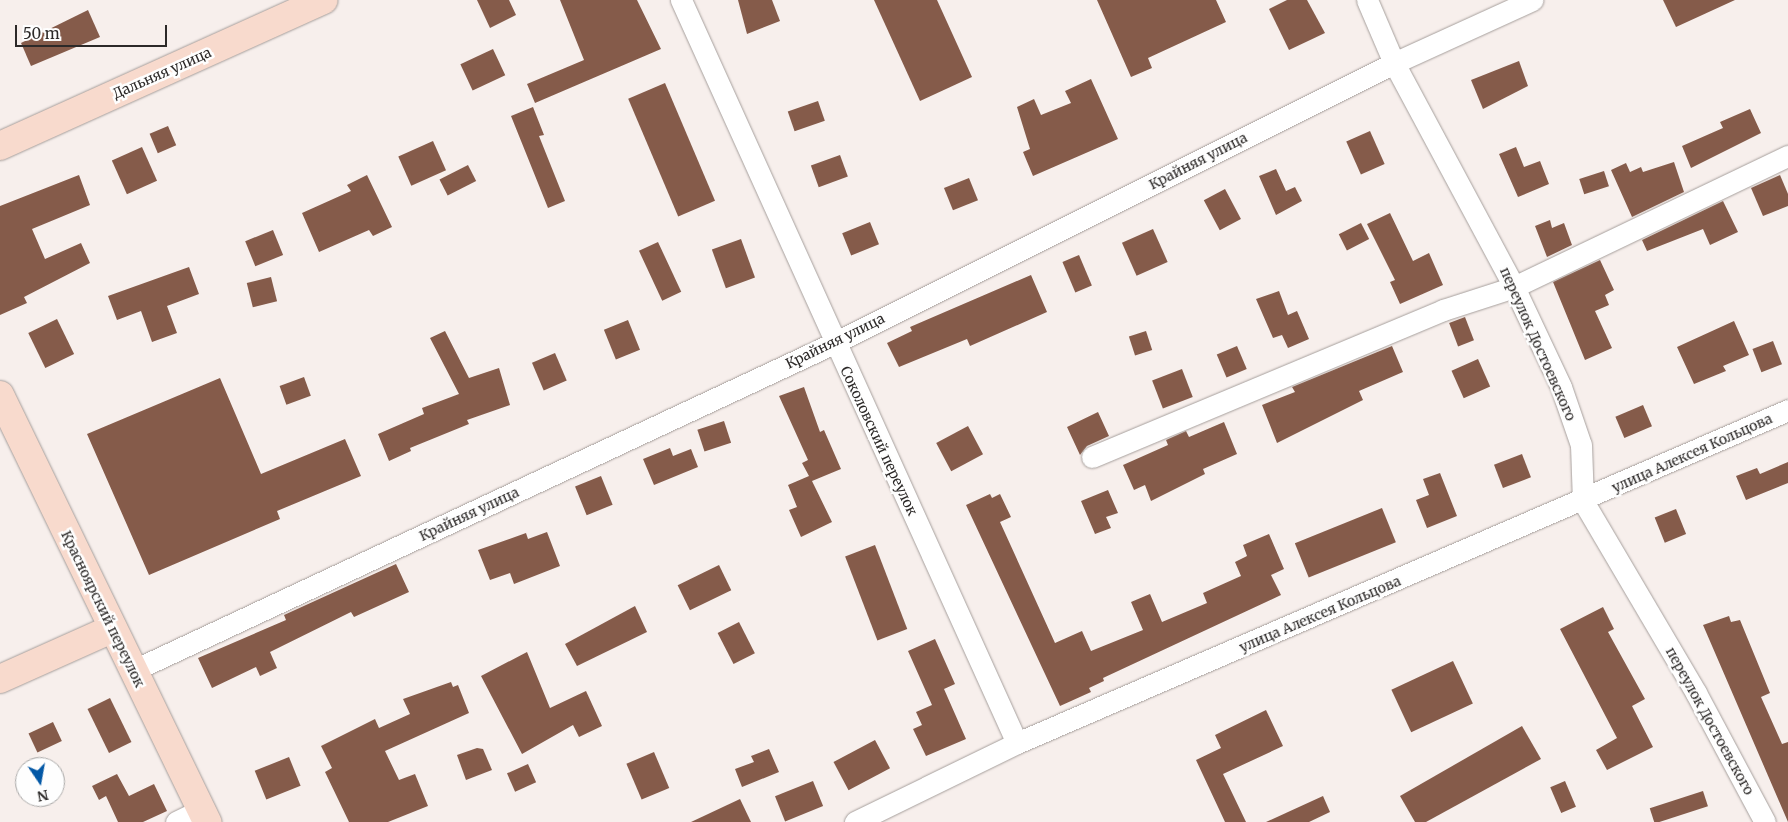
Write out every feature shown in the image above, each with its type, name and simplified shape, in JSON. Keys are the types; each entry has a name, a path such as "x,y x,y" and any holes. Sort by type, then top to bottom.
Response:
{"main road":[{"name":"Дальняя улица","path":"0,146 324,0"},
{"name":"Красноярский переулок","path":"0,395 132,671 204,816"},
{"path":"0,679 112,629"}],"street":[{"name":"Соколовский переулок","path":"681,0 834,343 1017,743"},
{"name":"переулок Достоевского","path":"1367,0 1394,64 1514,287 1575,424 1584,466 1583,501 1696,693 1765,822"},
{"name":"Крайняя улица","path":"132,671 834,343 1394,64 1532,0"},
{"path":"1092,457 1443,310 1514,287 1788,156"},
{"name":"улица Алексея Кольцова","path":"855,822 1017,743 1583,501 1788,410"},
{"path":"176,822 204,816"}],"building":[{"path":"477,0 509,0 516,15 490,28"},
{"path":"560,0 637,0 661,49 535,103 527,84 584,60"},
{"path":"738,0 772,0 780,21 747,34"},
{"path":"874,0 937,0 972,77 920,101"},
{"path":"1097,0 1216,0 1226,22 1148,58 1152,68 1131,77"},
{"path":"1287,0 1307,0 1325,33 1289,50 1269,9"},
{"path":"1663,0 1735,0 1676,27"},
{"path":"88,10 100,37 31,66 21,43"},
{"path":"493,49 505,75 473,90 460,64"},
{"path":"1519,61 1528,86 1483,109 1471,80"},
{"path":"1091,79 1118,139 1033,176 1023,152 1030,149 1017,107 1034,99 1041,115 1071,103 1065,91"},
{"path":"665,83 715,201 678,216 628,99"},
{"path":"818,101 825,121 795,131 788,111"},
{"path":"533,107 544,135 539,136 565,201 548,208 511,116"},
{"path":"1750,109 1761,133 1691,168 1682,146 1723,128 1720,122"},
{"path":"168,126 176,145 158,153 150,134"},
{"path":"1370,131 1385,164 1361,174 1346,142"},
{"path":"433,141 446,170 411,186 398,156"},
{"path":"142,147 157,181 127,194 112,160"},
{"path":"1516,147 1524,167 1540,161 1549,184 1518,197 1499,154"},
{"path":"840,155 848,177 819,187 811,166"},
{"path":"1674,162 1684,192 1632,217 1611,170 1626,163 1630,172 1641,167 1643,172"},
{"path":"468,165 476,181 448,196 439,180"},
{"path":"1276,169 1286,191 1295,187 1302,201 1276,215 1259,176"},
{"path":"1604,171 1609,186 1584,194 1579,179"},
{"path":"79,175 90,205 32,229 45,259 81,243 90,263 24,297 27,303 0,315 0,206"},
{"path":"367,175 392,227 373,236 369,230 319,252 302,213 351,191 347,185"},
{"path":"1780,175 1788,194 1788,206 1763,216 1751,188"},
{"path":"969,178 978,200 953,210 944,188"},
{"path":"1225,189 1241,219 1220,230 1204,200"},
{"path":"1723,201 1738,232 1710,245 1703,229 1647,251 1642,240"},
{"path":"1390,213 1413,261 1429,253 1443,285 1400,304 1390,282 1395,280 1367,224"},
{"path":"1550,220 1552,228 1564,223 1572,245 1547,257 1535,226"},
{"path":"870,222 879,244 851,255 842,233"},
{"path":"1361,223 1369,239 1347,250 1339,234"},
{"path":"1153,229 1168,262 1137,276 1122,243"},
{"path":"273,230 283,255 255,266 245,241"},
{"path":"741,239 755,278 726,288 712,250"},
{"path":"658,242 681,292 662,301 639,251"},
{"path":"1079,255 1092,285 1075,292 1062,262"},
{"path":"1600,260 1614,290 1605,295 1609,305 1595,311 1612,348 1585,360 1553,282"},
{"path":"189,267 199,294 167,306 177,333 152,342 141,311 117,320 108,296"},
{"path":"1031,275 1047,312 970,346 967,339 899,367 887,343 912,331 910,327"},
{"path":"271,277 277,301 253,307 247,283"},
{"path":"1279,291 1288,315 1297,311 1309,339 1288,348 1282,335 1273,338 1256,299"},
{"path":"1465,317 1474,340 1458,346 1449,323"},
{"path":"57,319 74,354 45,368 28,333"},
{"path":"628,320 640,350 616,359 604,330"},
{"path":"1734,321 1749,355 1723,366 1726,371 1694,384 1677,347"},
{"path":"445,331 469,378 499,368 510,405 467,420 469,424 410,448 411,451 389,461 378,434 424,414 422,408 459,394 430,338"},
{"path":"1146,331 1152,350 1135,356 1129,337"},
{"path":"1773,341 1782,364 1761,372 1752,349"},
{"path":"1237,346 1247,369 1227,378 1217,355"},
{"path":"1392,346 1403,372 1359,391 1363,400 1277,443 1262,405 1295,392 1292,387"},
{"path":"555,353 567,381 544,390 532,363"},
{"path":"1478,359 1490,386 1464,398 1452,371"},
{"path":"1182,369 1193,397 1163,408 1152,380"},
{"path":"304,377 311,396 286,405 280,386"},
{"path":"220,378 261,474 345,439 361,476 277,511 280,519 149,575 87,434"},
{"path":"804,387 820,432 824,430 841,469 812,481 832,522 801,537 789,510 797,507 788,485 809,476 802,463 808,460 779,396"},
{"path":"1643,405 1652,426 1624,438 1615,417"},
{"path":"1098,412 1109,436 1087,446 1080,455 1067,427"},
{"path":"724,421 731,443 704,452 697,430"},
{"path":"1224,422 1237,454 1203,469 1205,474 1151,501 1145,485 1134,490 1123,465 1168,445 1166,440 1186,431 1189,437"},
{"path":"968,426 983,454 951,471 936,443"},
{"path":"670,448 673,456 691,449 698,467 654,485 643,459"},
{"path":"1522,454 1531,477 1503,488 1494,465"},
{"path":"1788,462 1788,483 1746,500 1736,476 1757,468 1760,474"},
{"path":"1440,473 1457,516 1427,528 1416,500 1429,495 1423,479"},
{"path":"601,476 613,505 587,515 575,486"},
{"path":"1108,490 1118,513 1106,517 1111,528 1095,534 1081,501"},
{"path":"990,494 992,498 1000,494 1011,517 1000,522 1055,643 1082,631 1091,651 1143,630 1131,602 1150,594 1162,622 1207,603 1203,593 1241,576 1235,562 1247,556 1243,545 1269,534 1284,569 1271,575 1281,595 1103,678 1104,681 1089,688 1091,692 1060,706 966,505"},
{"path":"1382,508 1396,542 1309,578 1295,543"},
{"path":"1676,509 1686,534 1665,543 1655,518"},
{"path":"547,532 560,566 514,584 510,573 490,580 478,550 526,533 528,539"},
{"path":"875,545 907,629 877,640 845,556"},
{"path":"396,564 409,592 354,617 351,612 270,652 277,668 260,676 256,667 212,688 198,658 286,620 284,615"},
{"path":"719,565 731,590 690,610 678,585"},
{"path":"635,606 647,632 577,666 565,644"},
{"path":"1603,607 1614,629 1608,632 1645,699 1632,706 1653,747 1607,770 1596,750 1617,738 1560,629"},
{"path":"1729,616 1731,622 1740,620 1770,693 1761,697 1782,744 1788,742 1788,822 1703,625"},
{"path":"739,622 755,653 734,664 718,633"},
{"path":"935,639 955,684 944,689 966,739 926,756 913,729 922,725 916,712 932,705 908,651"},
{"path":"527,652 550,708 586,691 602,726 579,737 573,725 522,754 481,676"},
{"path":"1453,661 1473,704 1411,732 1391,690"},
{"path":"451,682 453,687 458,685 469,713 385,751 399,780 415,774 428,806 388,822 349,822 325,772 332,768 321,746 375,719 379,728 410,714 403,699"},
{"path":"110,698 131,742 109,753 88,709"},
{"path":"1266,710 1283,746 1223,774 1246,822 1225,822 1196,760 1221,748 1215,735"},
{"path":"53,722 62,741 37,752 29,733"},
{"path":"1522,726 1541,759 1426,822 1415,822 1400,796"},
{"path":"875,740 890,768 849,790 834,762"},
{"path":"477,748 483,749 492,770 466,780 457,755"},
{"path":"769,749 779,772 742,787 735,769 754,762 751,756"},
{"path":"654,752 669,788 642,800 626,764"},
{"path":"289,757 301,786 266,800 255,771"},
{"path":"528,764 536,782 515,792 507,773"},
{"path":"117,774 129,796 154,784 167,811 143,822 118,822 106,796 99,800 92,786"},
{"path":"813,781 823,806 785,821 775,796"},
{"path":"1565,781 1576,807 1561,813 1550,787"},
{"path":"1703,791 1708,806 1659,822 1654,822 1650,808"},
{"path":"1323,796 1330,812 1309,822 1266,822"},
{"path":"740,799 751,822 691,822"}]}
